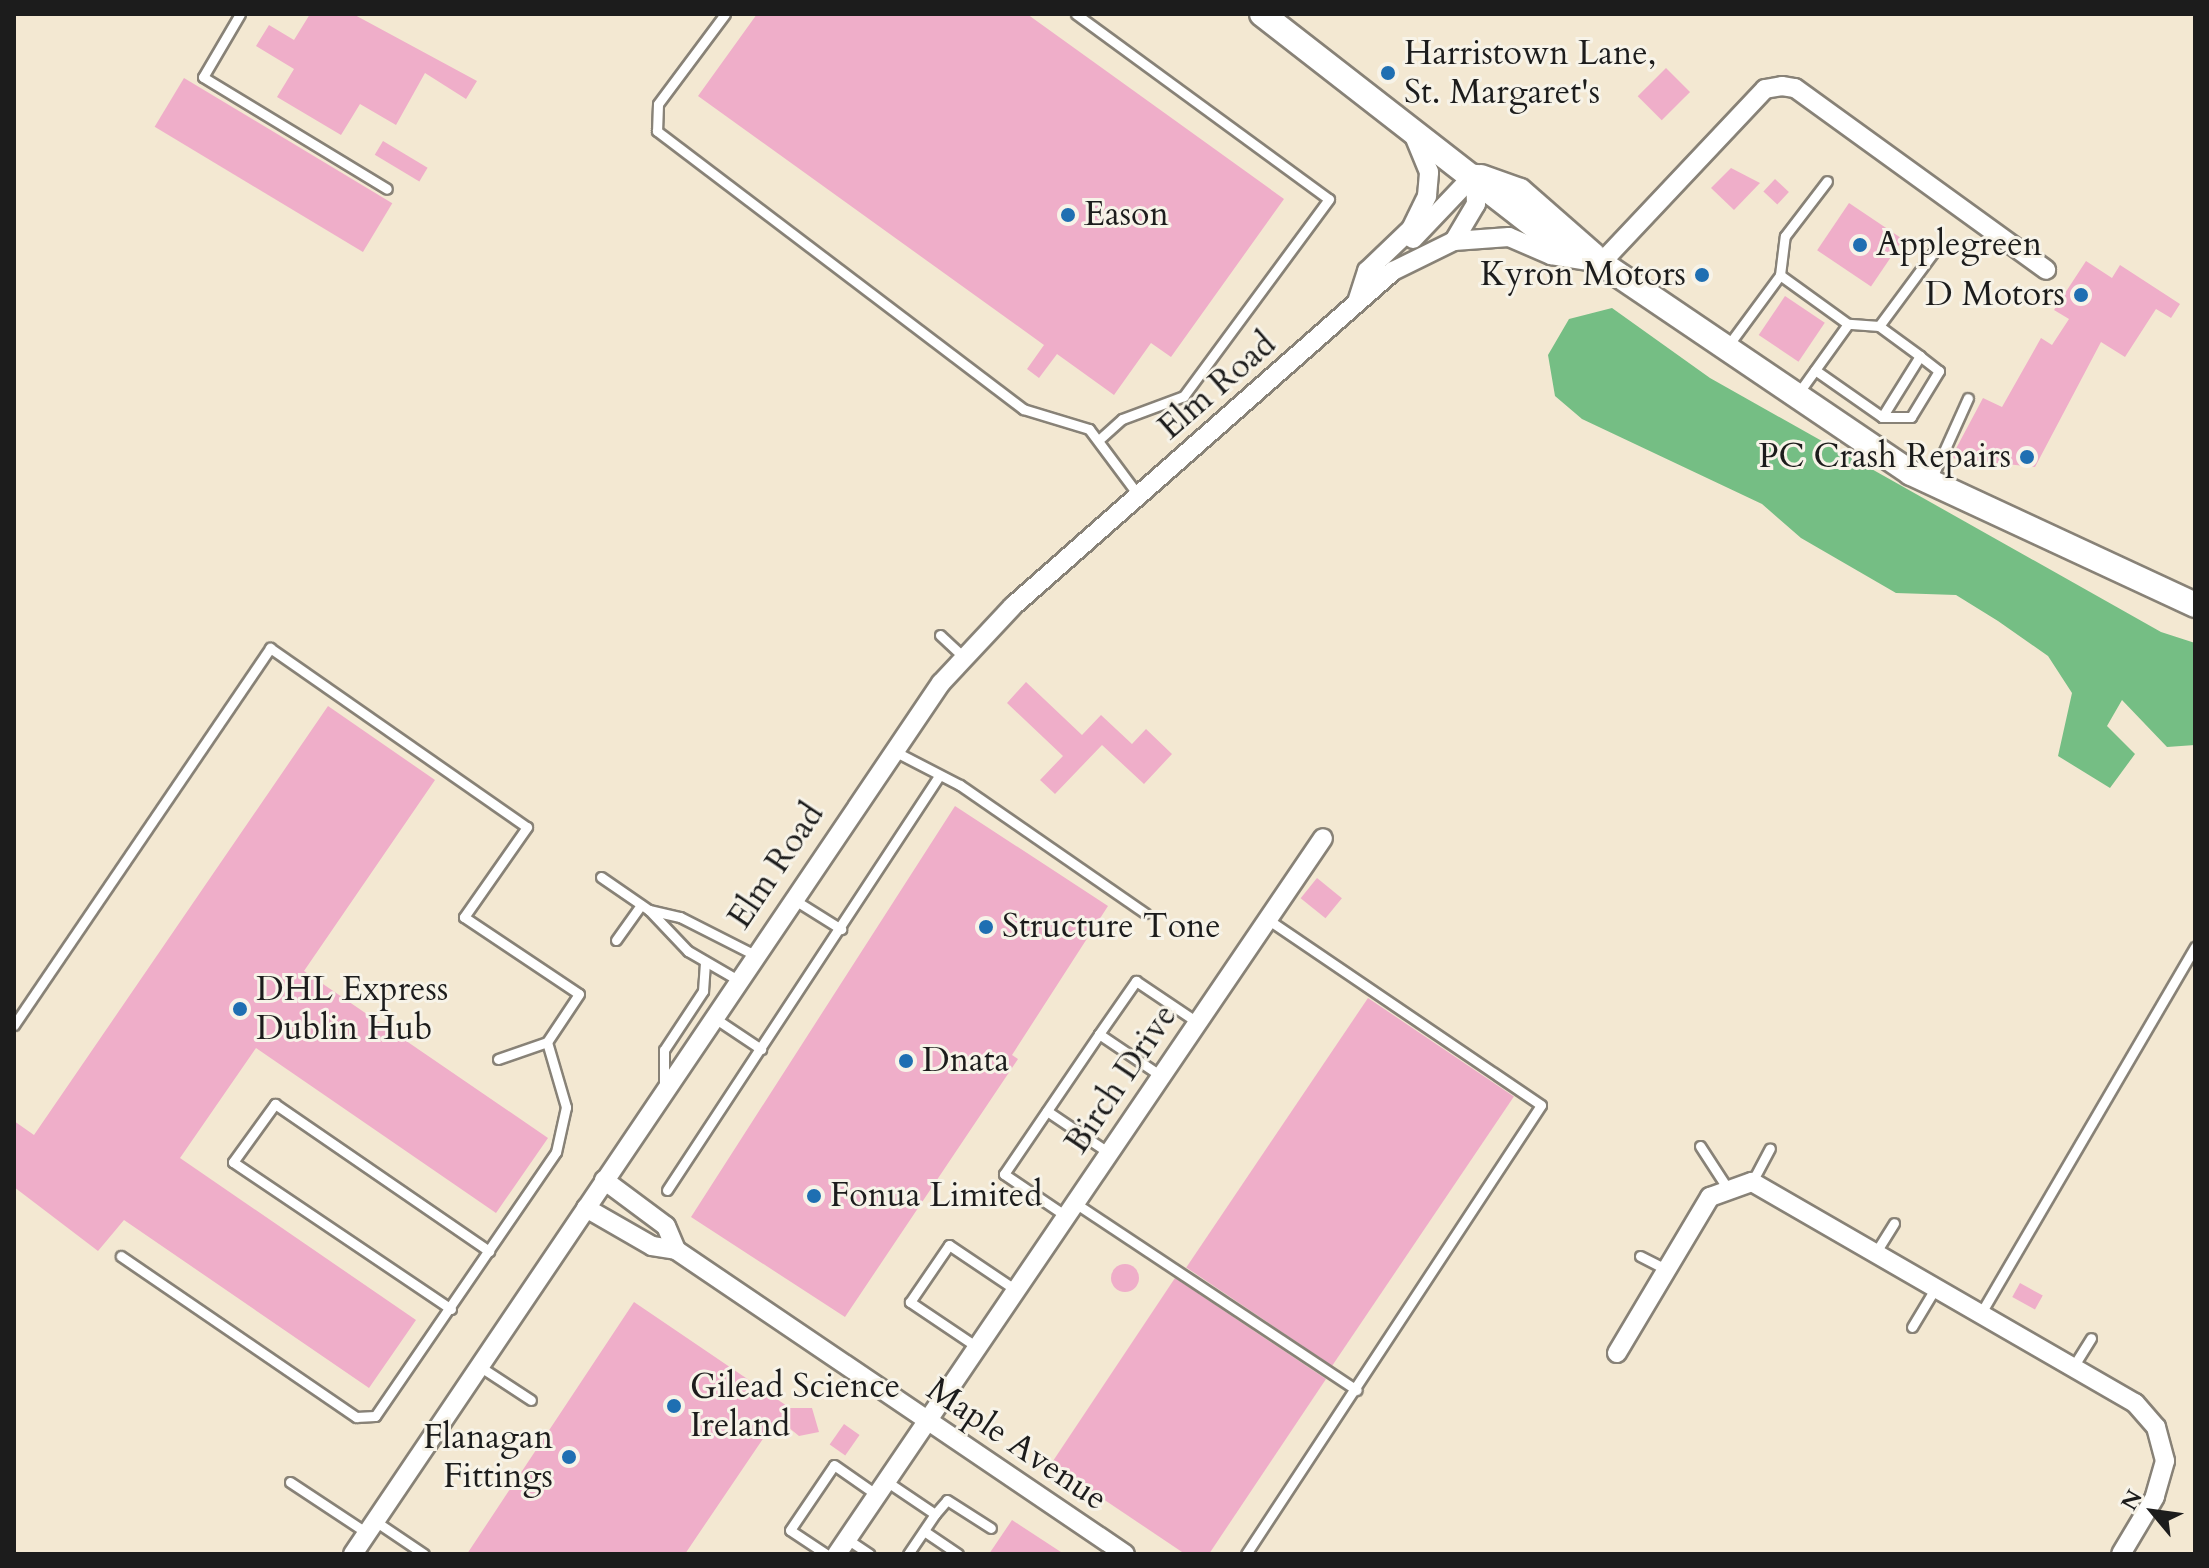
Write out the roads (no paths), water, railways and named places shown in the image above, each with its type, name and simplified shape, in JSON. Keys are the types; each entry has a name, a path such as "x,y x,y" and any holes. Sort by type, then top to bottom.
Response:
{"main road":[{"path":"1262,14 1475,174 1520,191 1601,263 1725,350 1930,483 2195,605"}],"street":[{"path":"1601,263 1765,89 1782,86 1795,88 2046,270"},
{"name":"Elm Road","path":"1357,305 1367,271 1411,229 1427,196 1429,172 1410,126"},
{"name":"Elm Road","path":"1393,271 1409,242 1475,174"},
{"path":"1454,241 1476,204 1475,174"},
{"name":"Elm Road","path":"353,1554 893,750 964,657 1139,496 1393,271 1454,241 1509,237 1551,255 1601,263"},
{"name":"Birch Drive","path":"842,1547 1323,838"},
{"name":"Maple Avenue","path":"604,1180 666,1226 676,1250"},
{"path":"1617,1353 1710,1197 1726,1186 1752,1182 2135,1403 2156,1427 2165,1461 2155,1497 2121,1554"},
{"name":"Maple Avenue","path":"586,1208 652,1246 676,1250 926,1423 1125,1554"}],"lane":[{"path":"240,14 203,77 387,189"},
{"path":"725,14 658,104 657,131 1023,409 1070,418 1099,440 1139,496"},
{"path":"1076,14 1329,199 1184,396 1122,419 1099,440"},
{"path":"1725,350 1780,275 1785,236 1827,181"},
{"path":"1879,326 1933,253"},
{"path":"1780,275 1848,324 1879,326 1939,371 1911,417 1882,417 1815,370"},
{"path":"1796,397 1848,324"},
{"path":"1882,417 1920,356"},
{"path":"1930,483 1968,398"},
{"path":"940,635 964,657"},
{"path":"14,1025 270,648 527,827 464,917 579,994 547,1042 498,1059"},
{"path":"893,750 1145,913"},
{"path":"667,1190 938,778"},
{"path":"601,877 645,907 705,962 738,980"},
{"path":"793,899 841,929"},
{"path":"616,940 645,907"},
{"path":"645,907 680,917 755,955"},
{"path":"1246,1554 1541,1105 1267,919"},
{"path":"1981,1313 2195,947"},
{"path":"664,1091 664,1050 703,991 705,962"},
{"path":"1197,1022 1136,981 1004,1174 1070,1209 1356,1390"},
{"path":"713,1017 761,1049"},
{"path":"1099,1034 1161,1076"},
{"path":"121,1256 356,1417 375,1416 390,1401 556,1152 566,1107 547,1042"},
{"path":"451,1309 233,1162 275,1104 489,1251"},
{"path":"1047,1111 1109,1153"},
{"path":"1700,1146 1726,1186"},
{"path":"1752,1182 1770,1148"},
{"path":"1876,1252 1894,1223"},
{"path":"977,1347 910,1302 949,1245 1016,1290"},
{"path":"1640,1256 1667,1270"},
{"path":"1912,1327 1936,1287"},
{"path":"2073,1367 2091,1338"},
{"path":"479,1366 531,1400"},
{"path":"826,1554 790,1530 834,1465 935,1514"},
{"path":"290,1482 424,1554"},
{"path":"908,1554 947,1500 991,1528"},
{"path":"924,1531 958,1554"},
{"path":"842,1547 869,1554"}],"place":[{"name":"Harristown Lane, St. Margaret's","path":"1388,73"},
{"name":"Eason","path":"1068,215"},
{"name":"Applegreen","path":"1860,245"},
{"name":"Kyron Motors","path":"1702,275"},
{"name":"D Motors","path":"2081,295"},
{"name":"PC Crash Repairs","path":"2027,457"},
{"name":"Structure Tone","path":"986,927"},
{"name":"DHL Express Dublin Hub","path":"240,1009"},
{"name":"Dnata","path":"906,1061"},
{"name":"Fonua Limited","path":"814,1196"},
{"name":"Gilead Science Ireland","path":"674,1406"},
{"name":"Flanagan Fittings","path":"569,1457"}]}
